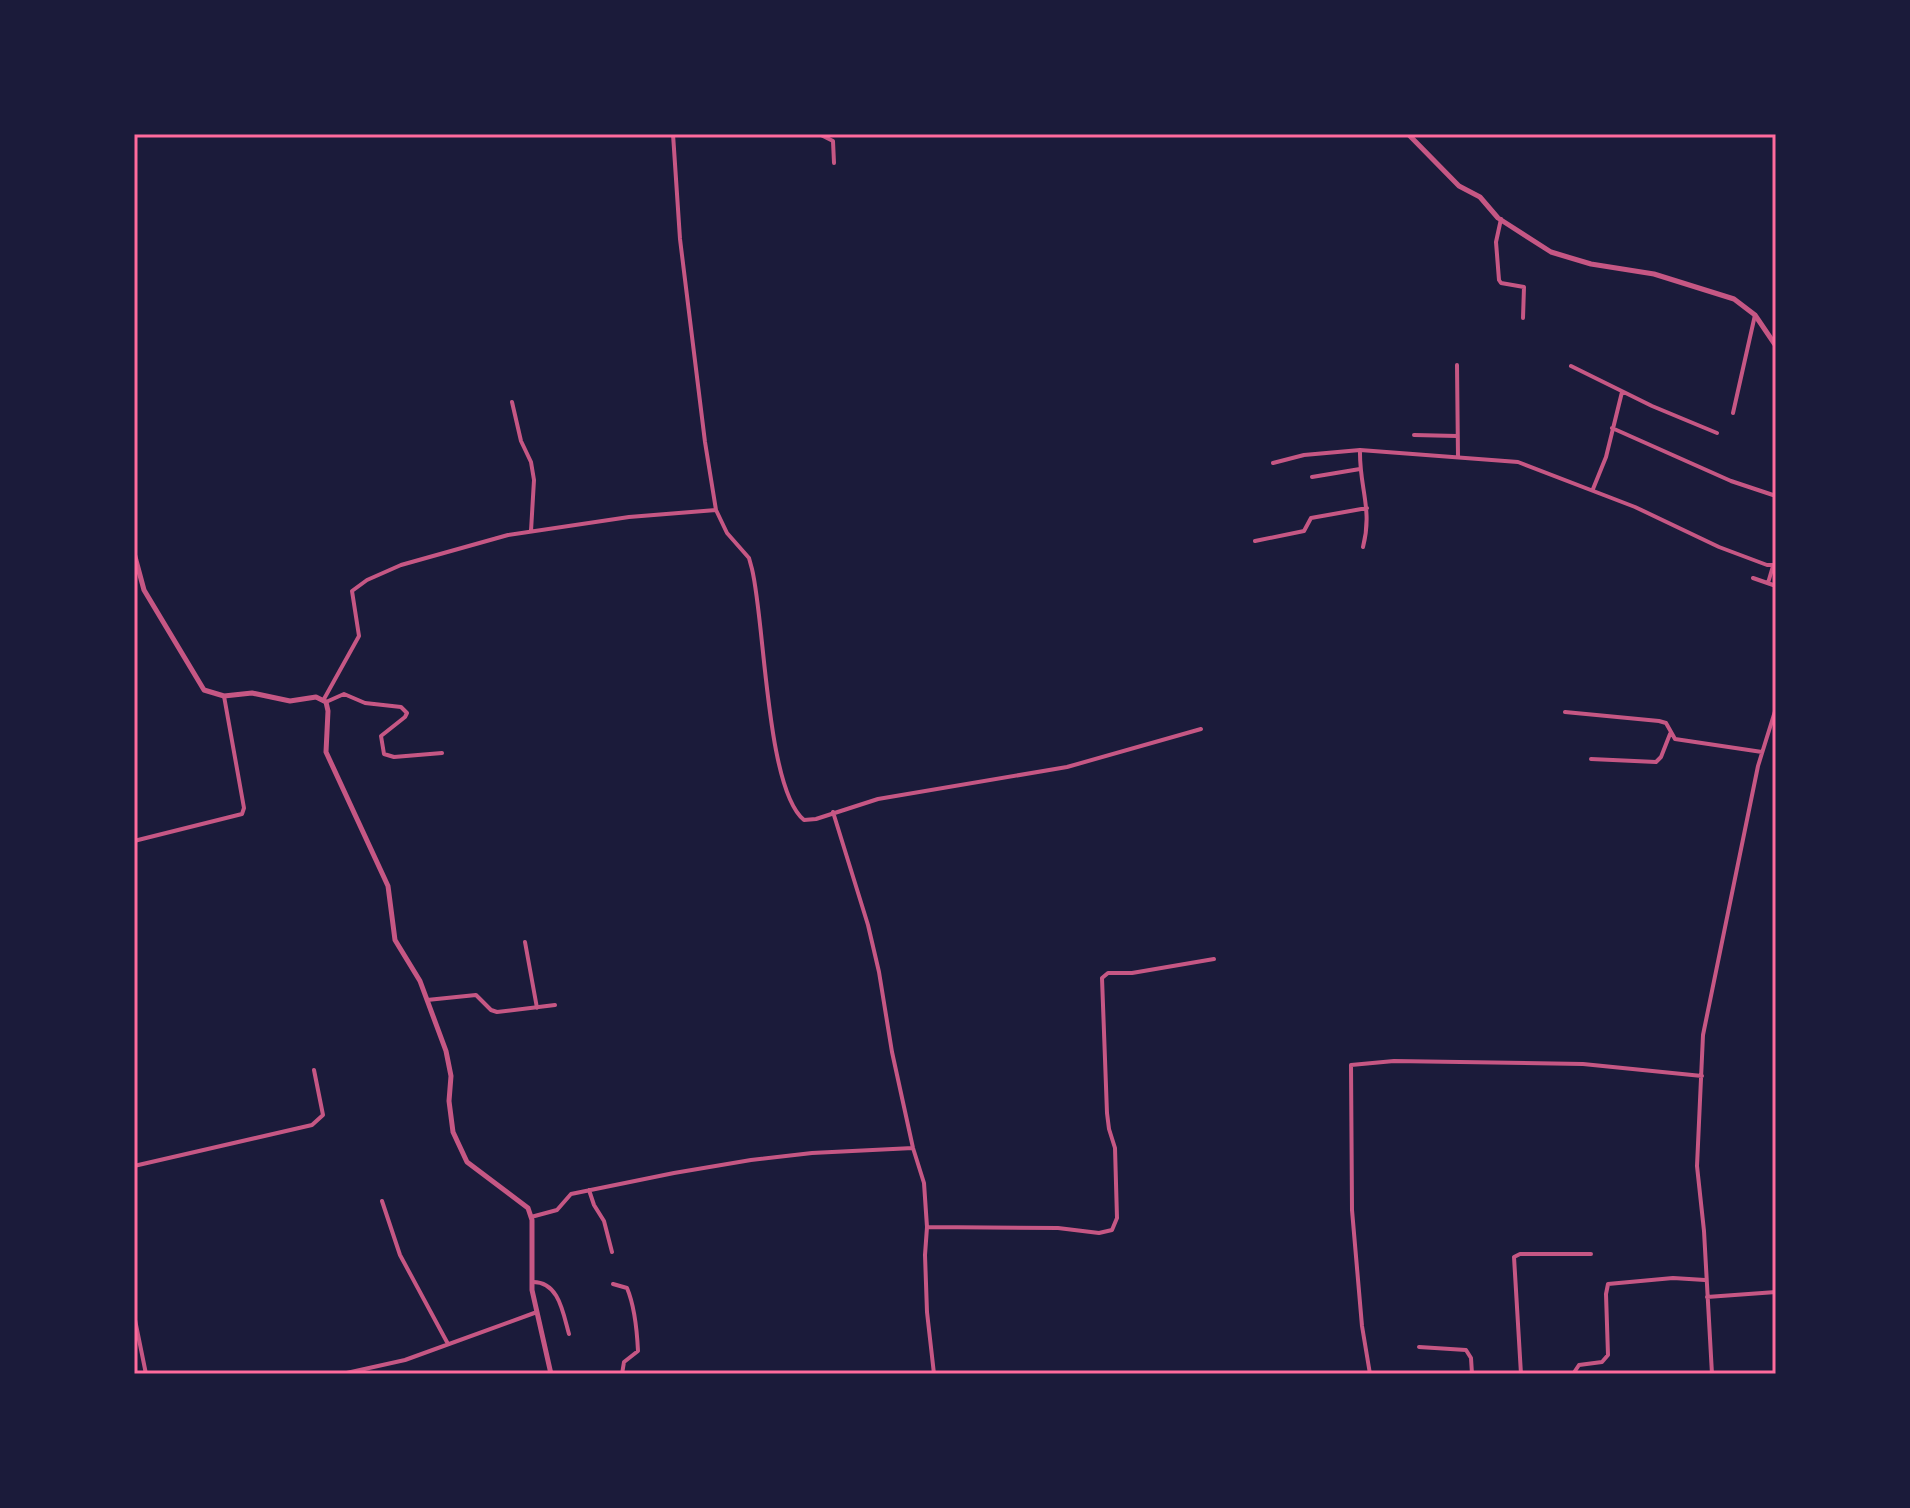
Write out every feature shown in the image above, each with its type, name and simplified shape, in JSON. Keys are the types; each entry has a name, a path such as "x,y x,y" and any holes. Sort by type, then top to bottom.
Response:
{"street":[{"path":"673,134 680,239 716,510 727,533 749,558 774,743 793,806 804,820 917,791 1067,767 1201,729"},
{"path":"819,134 833,141 834,163"},
{"path":"1408,134 1459,186 1480,197 1501,219 1551,252 1670,278 1734,299 1755,315 1776,346"},
{"path":"1501,219 1496,242 1499,280 1524,287 1523,318"},
{"path":"1733,413 1755,315"},
{"path":"1457,365 1458,457"},
{"path":"1571,366 1717,433"},
{"path":"1593,490 1606,457 1622,392"},
{"path":"512,402 534,480 531,531"},
{"path":"1612,428 1731,481 1776,496"},
{"path":"1414,435 1457,436"},
{"path":"1360,450 1369,525 1363,547"},
{"path":"1273,463 1304,455 1360,450 1518,462 1635,507 1709,543 1774,566 1768,583"},
{"path":"1312,477 1360,469"},
{"path":"1255,541 1304,531 1311,518 1367,508"},
{"path":"551,1374 532,1282 531,1217 528,1208 467,1162 461,1154 453,1132 449,1101 451,1076 446,1051 420,981 395,940 388,886 326,752 328,711 325,700 359,636 352,595 357,586 415,561 471,544 531,531 629,517 716,510"},
{"path":"134,553 144,590 204,690 224,696 252,693 290,701 316,697 325,700 344,694 365,703 401,707 407,713 405,717 381,736 384,754 394,757 442,753"},
{"path":"1753,578 1776,586"},
{"path":"134,841 242,814 244,808 224,696"},
{"path":"1712,1374 1697,1166 1706,1016 1762,752 1776,708"},
{"path":"1565,712 1659,721 1666,723 1670,734 1680,740 1762,752"},
{"path":"1591,759 1656,762 1670,734"},
{"path":"833,812 875,956 892,1052 924,1183 927,1312 934,1374"},
{"path":"525,942 537,1008"},
{"path":"927,1227 1058,1228 1099,1233 1112,1230 1117,1218 1115,1148 1107,1113 1102,978 1108,973 1132,973 1214,959"},
{"path":"427,1000 471,994 480,996 491,1010 497,1012 555,1005"},
{"path":"1370,1374 1362,1332 1353,1218 1351,1065 1394,1061 1583,1064 1702,1076"},
{"path":"134,1166 312,1125 323,1115 314,1070"},
{"path":"531,1217 557,1210 567,1196 589,1190 751,1160 913,1148"},
{"path":"589,1190 604,1221 612,1252"},
{"path":"382,1201 400,1255 448,1344"},
{"path":"1521,1374 1514,1257 1520,1254 1591,1254"},
{"path":"1573,1374 1579,1365 1597,1364 1607,1359 1608,1284 1673,1278 1705,1280"},
{"path":"532,1282 545,1282 552,1289 560,1303 569,1334"},
{"path":"613,1284 627,1288 637,1336 638,1351 624,1362 622,1374"},
{"path":"1707,1297 1776,1292"},
{"path":"342,1374 405,1360 537,1312"},
{"path":"134,1315 146,1374"},
{"path":"1419,1347 1466,1350 1471,1358 1472,1374"}]}
